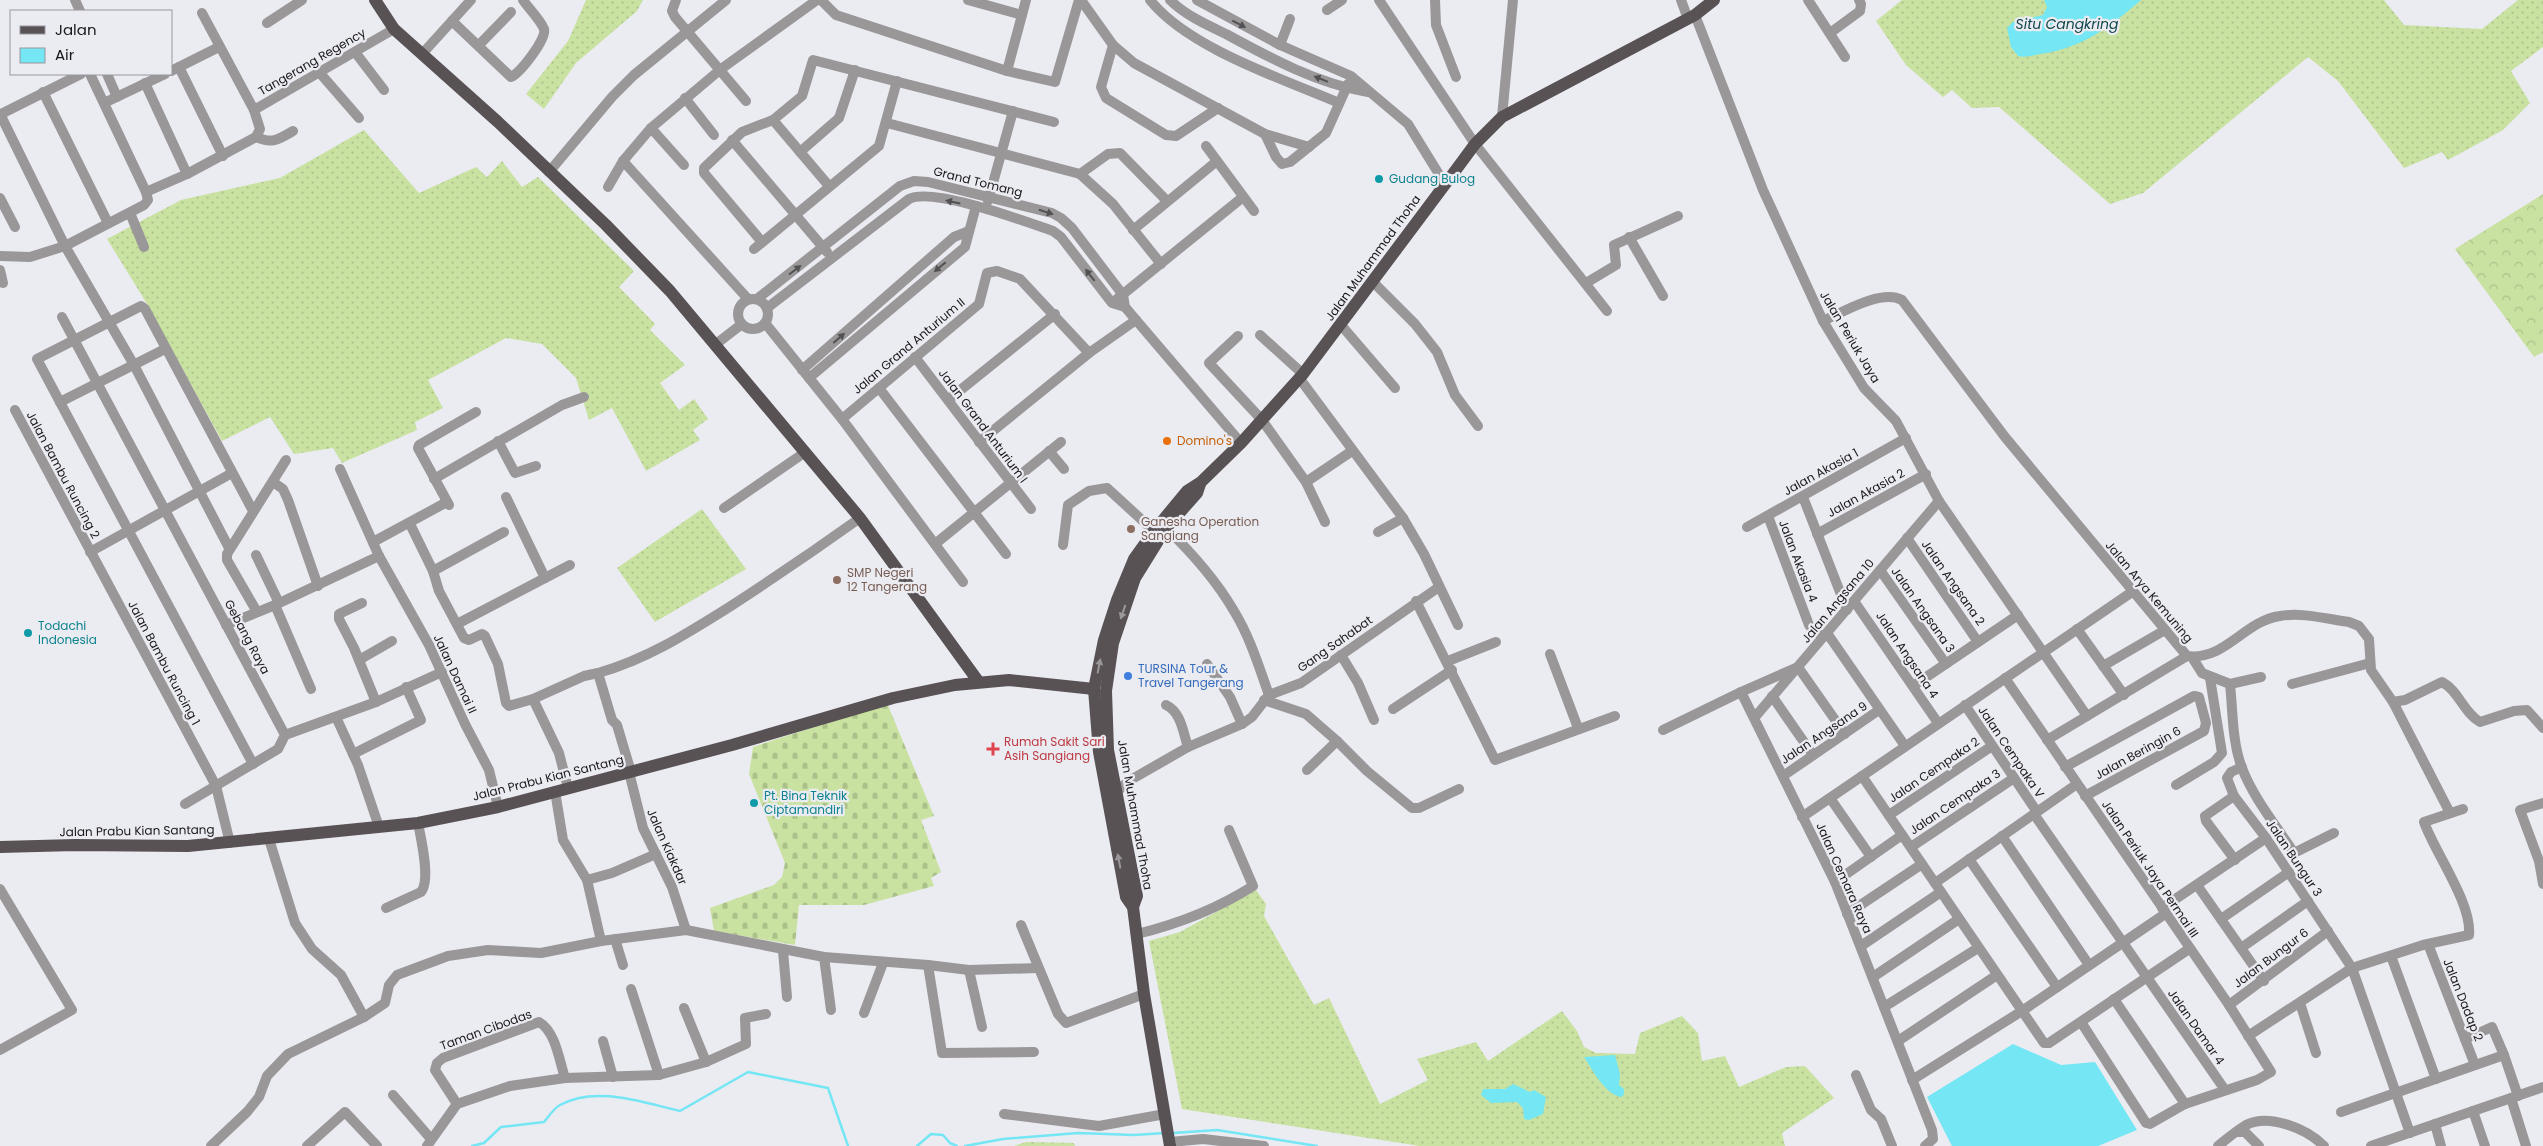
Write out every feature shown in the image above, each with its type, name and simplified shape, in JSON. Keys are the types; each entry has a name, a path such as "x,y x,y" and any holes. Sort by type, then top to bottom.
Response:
{"main road":[{"path":"375,0 394,29 498,122 612,231 670,291 860,518 978,682"},
{"name":"Jalan Muhammad Thoha","path":"1170,1141 1144,994 1133,907 1126,896 1094,689 1108,642 1135,578 1160,529 1197,493 1201,482 1241,443 1302,377 1445,184 1476,144 1502,116 1692,17 1714,0"},
{"name":"Jalan Muhammad Thoha","path":"1108,642 1103,751 1116,793 1137,896 1133,907"},
{"name":"Jalan Prabu Kian Santang","path":"0,848 74,845 188,846 418,823 498,807 629,769 893,698 978,682 1009,680 1094,689"}],"street":[{"path":"267,23 302,0"},
{"path":"422,54 471,0"},
{"path":"452,21 511,77 515,75 541,42 544,34 543,28 522,0"},
{"path":"676,0 672,11 746,100"},
{"path":"549,172 612,97 634,75 726,0"},
{"path":"608,187 623,161 651,128 722,69 817,0"},
{"path":"821,0 836,15 1007,71 1056,81 1080,0"},
{"path":"968,0 1022,15"},
{"path":"1007,71 1026,0"},
{"path":"1080,0 1113,45 1134,64 1265,134 1309,148"},
{"path":"1150,0 1162,15 1210,46 1339,104"},
{"path":"1327,10 1342,0"},
{"path":"1379,0 1476,144 1607,311"},
{"path":"1435,0 1436,25 1456,77"},
{"path":"1502,116 1513,0"},
{"name":"Jalan Periuk Jaya","path":"1681,0 1692,17 1763,190 1823,321 1864,388 1896,421 1940,501 2087,716"},
{"path":"1808,0 1845,57"},
{"path":"1830,33 1860,11 1861,4 1858,0"},
{"path":"1162,15 1172,1 1194,18 1254,49 1346,89 1368,92"},
{"path":"1194,18 1200,1 1280,45 1351,76 1408,124 1445,184"},
{"path":"479,45 511,12"},
{"path":"202,13 254,110"},
{"path":"1280,45 1290,19"},
{"name":"Tangerang Regency","path":"256,137 260,129 254,110 394,29"},
{"path":"1113,45 1101,87 1106,98 1166,135 1176,136 1218,108"},
{"path":"219,46 175,69 223,156"},
{"path":"1248,64 1254,49"},
{"path":"355,52 384,90"},
{"path":"762,242 704,173 706,166 742,132 773,120 802,96 813,60 1054,122"},
{"path":"800,152 840,118 855,70"},
{"path":"319,72 359,118"},
{"path":"79,75 6,111 2,118 65,246 134,366 229,548"},
{"path":"0,256 30,257 65,246 147,202 146,192 90,75"},
{"path":"107,75 118,97"},
{"path":"104,103 163,75"},
{"path":"1265,134 1276,157 1282,164 1290,162 1326,133 1351,76"},
{"path":"754,249 879,146 887,123 897,81"},
{"path":"146,83 188,174"},
{"path":"43,92 108,223"},
{"path":"685,98 714,135"},
{"path":"869,319 964,247 969,231 989,196 1013,111"},
{"path":"773,120 829,186"},
{"path":"887,123 1080,174 1113,204 1161,264"},
{"path":"651,128 684,165"},
{"path":"146,192 188,174 256,137 276,142 293,131"},
{"path":"732,140 832,258"},
{"path":"1206,146 1254,211"},
{"path":"1080,174 1108,154 1120,153 1166,200"},
{"path":"623,161 752,299 767,308 768,316 765,323 753,329 742,324 738,313 739,307 752,299"},
{"path":"1133,230 1166,200 1217,161"},
{"name":"Grand Tomang","path":"752,299 824,248 900,186 908,182 922,181 989,196 1052,213 1061,218 1072,228 1123,295 1125,307"},
{"name":"Grand Tomang","path":"767,308 916,196 981,208 1053,231 1060,237 1112,302"},
{"path":"1112,302 1244,197"},
{"path":"0,198 15,227"},
{"path":"130,212 144,247"},
{"path":"1586,283 1616,265 1614,245 1678,216"},
{"path":"805,374 869,319 954,237 969,231"},
{"path":"954,237 964,247"},
{"path":"1629,237 1663,296"},
{"path":"0,270 3,283"},
{"name":"Jalan Grand Anturium II","path":"842,419 979,304 987,273 997,271 1020,278 1089,353"},
{"path":"1372,282 1415,324 1438,352 1456,395 1478,426"},
{"name":"Jalan Arya Kemuning","path":"1823,321 1881,296 1895,296 1902,300 2005,437 2132,592 2189,657 2213,655 2258,624 2279,616 2291,615 2349,622 2359,626 2369,639 2371,670 2393,702 2442,792 2450,812"},
{"path":"1112,302 1125,307 1241,443"},
{"path":"253,511 145,309 141,306 37,359 253,764"},
{"path":"948,400 1055,314"},
{"name":"Gebang Raya","path":"62,317 285,735"},
{"path":"979,442 1089,353 1136,320"},
{"path":"765,323 842,419 963,582"},
{"path":"716,344 742,324"},
{"path":"1341,325 1395,388"},
{"path":"1260,335 1302,377 1352,451 1403,518 1458,625"},
{"path":"1238,336 1209,363 1262,420 1306,482 1325,522"},
{"path":"60,402 165,349"},
{"name":"Jalan Grand Anturium I","path":"915,357 1032,509"},
{"path":"878,388 1006,554"},
{"path":"434,479 562,405 584,398"},
{"name":"Jalan Bambu Runcing 2","path":"15,410 90,552"},
{"path":"373,542 448,504 434,479 419,445 476,412"},
{"name":"Jalan Akasia 1","path":"1747,528 1906,438"},
{"path":"498,441 515,473 536,466"},
{"path":"935,544 1061,442"},
{"path":"1050,451 1064,469"},
{"path":"1306,482 1352,451"},
{"path":"724,508 804,453"},
{"path":"257,612 227,560 229,548 286,460"},
{"name":"Jalan Damai II","path":"340,469 379,556 429,645 489,770 498,807"},
{"path":"90,552 232,473"},
{"name":"Jalan Akasia 2","path":"1817,534 1926,474"},
{"path":"273,482 283,490 288,500 318,586"},
{"path":"1063,546 1068,505 1089,491 1107,488 1160,529 1209,573 1235,611 1253,651 1267,697 1306,714 1338,741 1367,771 1415,809 1459,789"},
{"path":"1803,496 1847,610"},
{"path":"506,497 545,578"},
{"name":"Jalan Angsana 10","path":"1755,717 1940,501"},
{"name":"Jalan Akasia 4","path":"1768,516 1809,625 1814,631 1825,635 1905,746"},
{"path":"410,524 433,571 439,591 466,640 482,634 485,636 498,664 506,703 509,706 533,699 584,676 636,660 683,635 796,564 860,518"},
{"path":"1378,532 1403,518"},
{"path":"433,571 504,532"},
{"name":"Jalan Angsana 2","path":"1907,538 1978,642"},
{"name":"Jalan Bambu Runcing 1","path":"90,552 216,786"},
{"path":"256,554 312,689"},
{"path":"226,625 318,586 379,556"},
{"path":"457,624 570,565"},
{"name":"Jalan Angsana 3","path":"1880,570 1946,664"},
{"name":"Gang Sahabat","path":"1116,793 1127,782 1188,747 1242,724 1252,717 1267,697 1301,682 1416,601 1439,587"},
{"path":"1802,817 2132,592"},
{"path":"1416,601 1450,666 1495,760 1615,716"},
{"name":"Jalan Angsana 4","path":"1854,601 1938,723"},
{"path":"362,603 339,614 376,702"},
{"path":"1913,686 2018,615"},
{"path":"2077,629 2124,695"},
{"path":"2103,666 2165,630"},
{"path":"359,660 392,642"},
{"path":"1393,709 1450,666 1496,642"},
{"path":"1550,654 1578,728"},
{"path":"1341,655 1358,683 1374,720"},
{"path":"2047,740 2189,657 2202,673 2210,678 2230,684 2261,677"},
{"path":"2292,684 2370,663"},
{"path":"1207,664 1230,697 1242,724"},
{"path":"1664,730 1741,692 1798,667 1845,734"},
{"path":"184,804 278,749 285,735 376,702 442,672"},
{"name":"Jalan Kiakdar","path":"598,672 612,720 617,725 643,828 672,886 686,930"},
{"name":"Jalan Periuk Jaya Permai III","path":"2005,678 2271,1069 2270,1074 2224,1090"},
{"path":"2176,785 2214,762 2222,753 2210,678"},
{"path":"2393,702 2404,700 2442,682 2448,685 2472,717 2480,722 2514,711 2527,710 2543,728"},
{"path":"2230,684 2234,736 2242,767 2252,788 2294,852 2316,844 2334,833"},
{"path":"353,754 420,720 406,687"},
{"name":"Jalan Cemara Raya","path":"1741,692 1835,882 1912,1080 1929,1142"},
{"name":"Jalan Beringin 6","path":"2065,767 2197,695 2206,723 2204,731 2085,796"},
{"path":"1772,696 1813,755"},
{"path":"533,699 559,753 568,788"},
{"path":"1166,705 1173,708 1178,715 1188,747"},
{"name":"Jalan Cempaka V","path":"1965,705 2123,943"},
{"name":"Jalan Angsana 9","path":"1783,776 1879,710"},
{"path":"336,717 353,754 379,827"},
{"path":"1307,770 1338,741"},
{"name":"Jalan Cempaka 2","path":"1889,815 1992,746"},
{"name":"Jalan Bungur 3","path":"2242,767 2231,772 2227,778 2234,796 2266,838 2352,968 2410,1133"},
{"path":"1862,776 2040,1039 2046,1044 2189,949"},
{"name":"Jalan Cempaka 3","path":"1911,848 2014,778"},
{"path":"1860,946 1938,887 1969,859 2077,784"},
{"path":"216,786 230,843"},
{"path":"555,791 563,840 587,880 601,941"},
{"path":"2234,796 2205,816 2206,821 2235,860"},
{"path":"1830,798 1872,857"},
{"path":"2543,803 2522,807 2520,810 2538,861 2543,884"},
{"path":"2248,1036 2352,968 2428,944 2467,936 2469,932 2462,899 2433,845 2424,822 2463,809"},
{"path":"386,908 421,892 425,887 418,823"},
{"path":"1137,934 1180,922 1207,911 1253,886 1229,830"},
{"path":"1835,882 1902,835"},
{"path":"2002,836 2089,965"},
{"path":"1912,1080 2022,1011 2123,943 2198,885 2266,838"},
{"path":"269,839 295,923 312,949 341,975 364,1017"},
{"path":"587,880 612,873 656,854"},
{"path":"1969,859 2057,987"},
{"path":"1848,914 1922,864"},
{"path":"2221,919 2289,872"},
{"path":"2198,885 2264,981"},
{"path":"0,889 72,1010 0,1050"},
{"path":"2240,948 2308,901"},
{"path":"1873,977 1959,919"},
{"path":"1021,925 1058,1014 1066,1024 1144,994"},
{"path":"211,1146 247,1112 259,1097 267,1076 288,1054 364,1017 385,1003 389,985 397,976 448,956 488,950 541,952 601,941 686,930 824,958 928,965 969,970 1038,968"},
{"name":"Jalan Bungur 6","path":"2229,1005 2264,981 2328,931"},
{"path":"615,939 623,965"},
{"name":"Jalan Damar 4","path":"2123,943 2224,1090"},
{"name":"Jalan Dadap 2","path":"2428,944 2475,1065"},
{"path":"1884,1007 1978,948"},
{"path":"783,950 788,997"},
{"path":"2391,956 2436,1078"},
{"path":"824,958 831,1010"},
{"path":"864,1012 883,963"},
{"path":"928,965 942,1053 1034,1052"},
{"path":"969,970 982,1027"},
{"path":"1898,1042 1997,975"},
{"path":"632,988 660,1075"},
{"path":"2114,999 2185,1104"},
{"path":"2300,1003 2316,1053"},
{"path":"684,1008 706,1062"},
{"path":"394,1095 429,1142 457,1104 510,1086 565,1078 660,1075 706,1062 746,1044 744,1020 766,1014"},
{"name":"Taman Cibodas","path":"457,1104 435,1070 436,1063 443,1058 539,1022 547,1026 565,1078"},
{"path":"2081,1022 2146,1123 2154,1123 2185,1104 2224,1090"},
{"path":"2465,1039 2492,1027 2504,1055 2526,1146"},
{"path":"603,1041 613,1077"},
{"path":"2341,1112 2504,1055"},
{"path":"1856,1075 1871,1110 1881,1119 1892,1146"},
{"path":"2370,1146 2398,1142 2410,1133 2543,1087"},
{"path":"2473,1111 2485,1146"},
{"path":"310,1145 344,1112 377,1146"},
{"path":"1004,1114 1099,1126 1165,1115"},
{"path":"2218,1146 2247,1125 2264,1120 2302,1129 2314,1135 2324,1146"},
{"path":"2435,1124 2442,1146"},
{"path":"2238,1132 2246,1132 2259,1146"},
{"path":"1170,1141 1203,1139 1264,1146"}],"green space":[{"path":"586,0 643,0 637,11 576,63 544,109 526,94 568,41"},
{"path":"1902,0 2384,0 2404,25 2482,29 2518,0 2543,0 2543,47 2511,71 2530,103 2503,130 2448,160 2442,152 2404,168 2338,81 2308,57 2143,193 2110,204 1999,107 1972,108 1952,90 1943,97 1906,65 1876,21"},
{"path":"364,130 419,193 476,167 487,177 502,161 522,187 538,177 634,271 619,287 655,324 650,330 685,365 660,383 679,410 694,399 708,419 693,430 700,440 646,471 612,408 589,420 576,378 542,344 506,338 428,380 443,408 415,422 417,430 342,463 333,448 294,454 270,417 222,441 144,299 107,239 181,200 280,178"},
{"path":"2543,194 2543,352 2534,357 2455,249"},
{"path":"702,509 746,569 655,622 617,568"},
{"path":"887,703 934,816 921,820 941,872 931,878 934,886 864,905 799,905 795,945 714,931 710,908 774,885 782,877 785,863 749,774 753,747"},
{"path":"1256,890 1266,904 1264,916 1314,1005 1329,998 1380,1104 1428,1080 1417,1059 1476,1042 1488,1061 1562,1011 1577,1031 1584,1047 1596,1053 1635,1054 1640,1033 1682,1016 1698,1033 1702,1061 1725,1056 1739,1087 1786,1067 1805,1066 1834,1098 1782,1133 1785,1146 1420,1146 1182,1109 1149,941 1180,932"},
{"path":"1026,1142 1074,1143 1075,1146 1014,1146"}],"water":[{"name":"Situ Cangkring","path":"2044,0 2141,0 2095,35 2070,47 2027,57 2018,56 2011,47 2007,28 2013,22 2043,15 2047,7"},
{"path":"2013,1044 2061,1065 2095,1062 2137,1130 2098,1146 1952,1146 1927,1097"},
{"path":"1615,1055 1620,1074 1619,1085 1624,1089 1622,1097 1610,1092 1605,1087 1584,1057"},
{"path":"1513,1084 1530,1092 1534,1090 1546,1097 1543,1114 1529,1120 1524,1119 1523,1108 1517,1102 1491,1103 1481,1095 1483,1089 1505,1089"}],"waterway":[{"path":"472,1146 484,1143 501,1127 544,1122 560,1105 574,1099 589,1096 636,1100 680,1111 748,1072 828,1088 848,1146"},
{"path":"1173,1133 1217,1130 1317,1146"},
{"path":"965,1146 1003,1139 1078,1133 1134,1135 1165,1133"},
{"path":"917,1146 931,1134 943,1135 950,1143 957,1146"}],"place":[{"name":"Gudang Bulog","path":"1379,179"},
{"name":"Domino's","path":"1167,441"},
{"name":"Ganesha Operation Sangiang","path":"1131,529"},
{"name":"SMP Negeri 12 Tangerang","path":"837,580"},
{"name":"Todachi Indonesia","path":"28,633"},
{"name":"TURSINA Tour & Travel Tangerang","path":"1128,676"},
{"name":"Rumah Sakit Sari Asih Sangiang","path":"993,749"},
{"name":"Pt. Bina Teknik Ciptamandiri","path":"754,803"}]}
